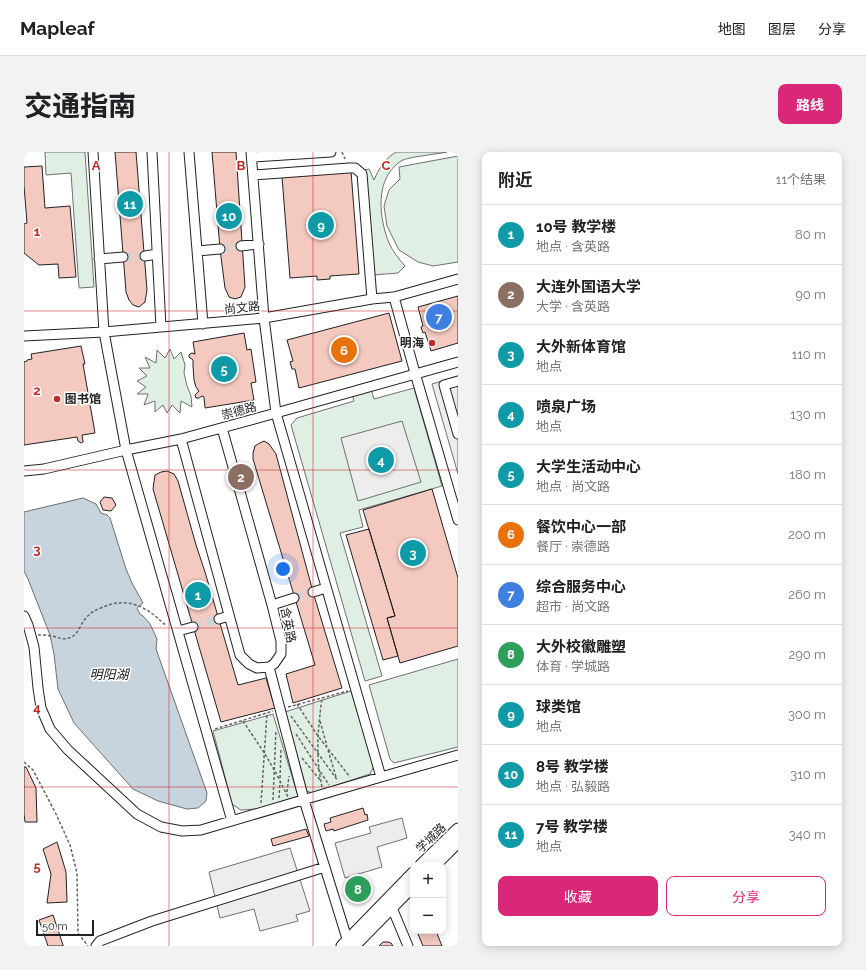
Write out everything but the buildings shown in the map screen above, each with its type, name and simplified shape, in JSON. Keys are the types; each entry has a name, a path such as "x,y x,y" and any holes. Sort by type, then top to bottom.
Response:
{"main road":[{"name":"学城路","path":"424,862 458,829"},
{"name":"学城路","path":"438,862 458,842"},
{"path":"390,903 410,877"},
{"path":"348,944 390,903 410,888"}],"street":[{"path":"92,152 104,332 126,450 232,821"},
{"path":"152,152 161,327"},
{"path":"189,152 203,324"},
{"path":"331,152 252,155 264,318 276,414 381,777"},
{"path":"253,175 349,168 355,168 362,174 372,299"},
{"path":"241,246 259,244"},
{"path":"197,251 220,249"},
{"path":"145,256 157,254"},
{"path":"99,259 123,257"},
{"name":"尚文路","path":"24,336 104,332 264,318 372,299 394,297 458,279"},
{"path":"394,297 415,374 457,515"},
{"name":"崇德路","path":"24,471 44,469 181,439 276,414 458,362"},
{"path":"458,381 444,385 458,434"},
{"name":"含英路","path":"222,428 281,641 281,654 274,664 269,667"},
{"path":"181,439 240,655 249,664 257,668 269,667 304,800 348,944"},
{"path":"313,592 326,588"},
{"path":"272,605 294,598"},
{"path":"24,616 34,647 41,708 50,729 68,750 114,794 137,814 161,827 182,831 201,830 458,755"},
{"path":"219,619 229,616"},
{"path":"176,627 193,626"},
{"path":"96,946 100,941 152,922 325,867"},
{"path":"390,903 408,946"}],"path":[{"path":"30,635 50,635 66,639 73,637 78,632 80,625 85,618 94,611 106,605 118,602 130,603 142,607 155,615 164,624 176,627"},
{"path":"322,698 317,752 318,768 324,794"},
{"path":"297,704 318,736 356,784"},
{"path":"261,813 267,713"},
{"path":"289,714 336,779 338,790"},
{"path":"319,719 338,790"},
{"path":"243,720 280,780 286,794 282,806"},
{"path":"276,726 274,769 282,806"},
{"path":"292,728 318,768 338,790"},
{"path":"281,742 280,780 282,806"},
{"path":"299,754 321,782"},
{"path":"24,762 33,770 70,845 77,873 78,933 88,946"},
{"path":"282,806 286,794 289,773"}],"green space":[{"path":"45,152 85,152 94,287 79,288 71,173 46,175"},
{"path":"396,152 447,152 401,161 392,169 386,178 381,199 383,222 389,243 405,266 398,273 373,275 364,170 369,169 374,180 383,164"},
{"path":"458,156 458,262 433,266 418,262 399,250 387,226 384,206 389,190 400,179 399,167"},
{"path":"170,349 174,359 181,352 185,365 184,373 191,396 192,407 181,401 180,413 172,405 167,413 163,405 155,412 155,401 144,405 148,394 137,394 146,387 137,381 147,376 139,368 150,368 145,357 156,363 157,350 165,358"},
{"path":"414,388 442,486 359,510 363,527 340,533 382,676 365,681 291,425 297,418 354,401 352,395 371,389 374,399"},
{"path":"458,659 458,747 394,763 390,759 369,685"},
{"path":"351,691 374,766 370,774 312,793 307,791 285,712"},
{"path":"273,714 298,796 257,809 241,810 232,804 213,731"}],"shaded area":[{"path":"458,376 458,474 432,384"},
{"path":"402,421 421,482 358,501 341,438"},
{"path":"402,818 407,838 377,847 382,867 345,878 335,843 371,833 369,827"},
{"path":"290,848 310,911 296,915 298,921 260,931 254,909 220,918 209,872"}],"water":[{"name":"明阳湖","path":"83,498 96,504 101,513 110,518 126,569 143,603 137,608 140,614 150,624 157,639 156,649 207,793 206,801 198,808 187,809 158,801 133,789 74,723 58,689 50,635 24,571 24,512"}],"tunnel":[{"path":"220,249 241,246"},
{"path":"123,257 145,256"},
{"path":"294,598 313,592"},
{"path":"193,627 219,619"}],"place":[{"name":"7号 教学楼","path":"130,204"},
{"name":"8号 教学楼","path":"229,216"},
{"name":"球类馆","path":"321,225"},
{"name":"综合服务中心","path":"439,317"},
{"name":"明海","path":"432,343"},
{"name":"餐饮中心一部","path":"344,350"},
{"name":"大学生活动中心","path":"224,369"},
{"name":"图书馆","path":"57,399"},
{"name":"喷泉广场","path":"381,460"},
{"name":"大连外国语大学","path":"241,477"},
{"name":"大外新体育馆","path":"413,553"},
{"name":"10号 教学楼","path":"198,595"},
{"name":"大外校徽雕塑","path":"358,889"}]}
